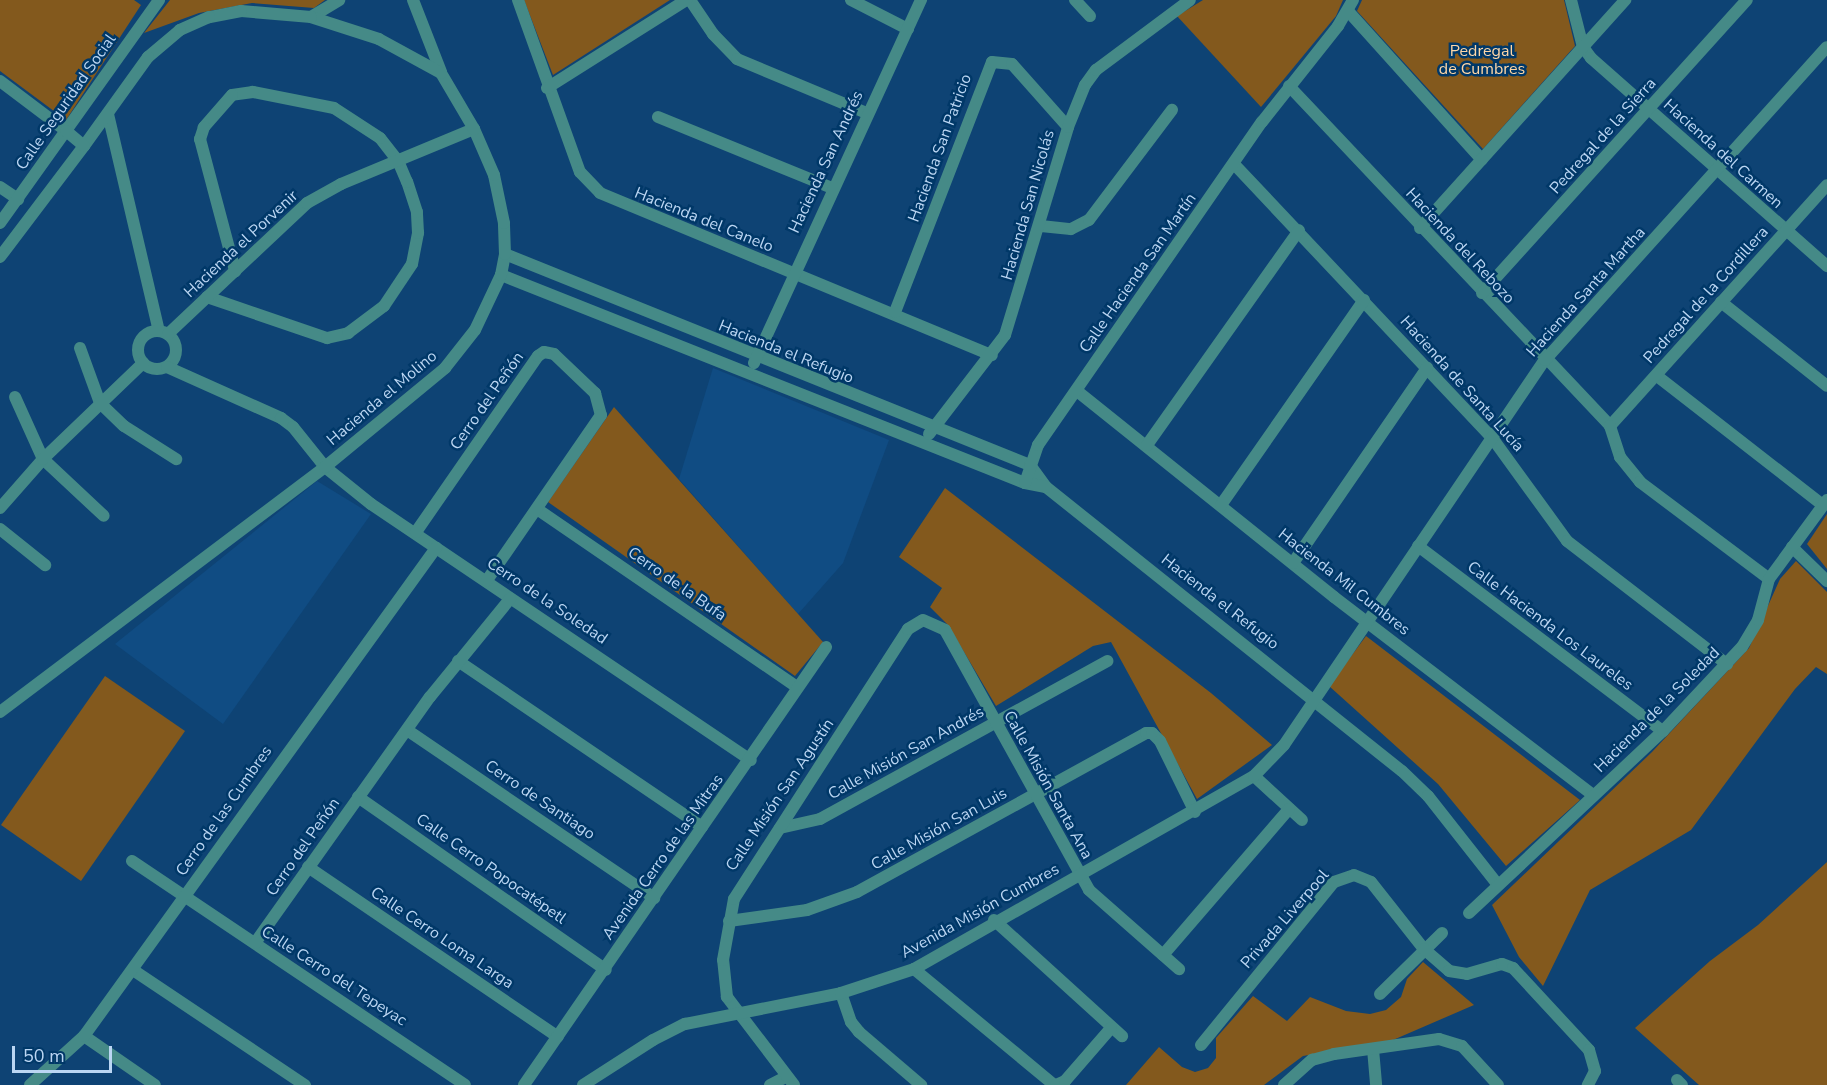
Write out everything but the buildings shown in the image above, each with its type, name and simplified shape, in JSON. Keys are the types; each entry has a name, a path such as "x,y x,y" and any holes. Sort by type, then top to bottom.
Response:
{"street":[{"path":"311,17 339,0"},
{"path":"413,0 441,74"},
{"name":"Hacienda del Canelo","path":"518,0 547,88 580,172 600,193 794,274 895,312 992,355"},
{"path":"547,88 688,0 712,33 737,59 867,113"},
{"path":"851,0 908,29"},
{"name":"Hacienda San Andrés","path":"750,373 832,188 921,0"},
{"path":"1076,0 1090,15"},
{"name":"Hacienda San Nicolás","path":"923,442 992,355 1012,317 1041,226 1068,127 1085,85 1096,70 1190,0"},
{"name":"Hacienda del Carmen","path":"1571,0 1583,47 1598,66 1785,233 1827,266"},
{"path":"1420,228 1625,0"},
{"name":"Pedregal de la Sierra","path":"1482,293 1747,0"},
{"name":"Calle Seguridad Social","path":"0,223 156,1"},
{"path":"1350,6 1482,160"},
{"name":"Calle Hacienda San Martín","path":"1025,483 1038,445 1289,86 1350,6"},
{"name":"Hacienda el Molino","path":"0,712 325,467 451,363 475,330 501,275 505,255 500,198 474,129 441,74 379,39 311,17 240,11 194,22 164,40 148,57 108,114"},
{"name":"Hacienda Santa Martha","path":"1316,699 1545,360 1827,47"},
{"name":"Hacienda San Patricio","path":"895,312 992,62 1012,64 1068,127"},
{"path":"0,81 84,146"},
{"name":"Hacienda del Rebozo","path":"1289,86 1420,228 1610,426"},
{"path":"207,297 317,337 339,337 356,328 394,294 417,249 417,212 398,161 367,126 334,108 253,92 232,95 204,127 200,139 235,271"},
{"path":"1041,226 1071,229 1089,220 1172,110"},
{"path":"0,257 108,114"},
{"path":"108,114 164,333 177,351 167,367 155,370 143,363 138,353 140,341 150,333 164,333"},
{"path":"658,117 832,188"},
{"name":"Hacienda el Porvenir","path":"164,333 207,297 307,203 474,129"},
{"name":"Hacienda de Santa Lucía","path":"1234,164 1299,230 1493,439 1579,552 1727,664"},
{"name":"Pedregal de la Cordillera","path":"1610,426 1827,185"},
{"path":"0,187 18,199"},
{"path":"1147,445 1299,230"},
{"name":"Hacienda el Refugio","path":"505,255 932,429 1030,465 1046,488 1316,699"},
{"name":"Hacienda el Refugio","path":"501,275 1025,483 1046,488"},
{"path":"1221,505 1364,300"},
{"path":"1721,302 1827,386"},
{"path":"80,348 100,403 124,426 176,459"},
{"name":"Cerro del Peñón","path":"416,532 538,356 549,352 596,393 602,408 596,425 488,580"},
{"path":"0,508 43,459 143,363"},
{"name":"Cerro de la Soledad","path":"167,367 281,418 293,427 325,467 371,504 488,580 510,598 751,760"},
{"path":"1293,563 1427,368"},
{"path":"1657,376 1825,503"},
{"name":"Hacienda Mil Cumbres","path":"1077,391 1366,622 1593,795"},
{"path":"15,397 43,459 104,516"},
{"path":"1610,426 1620,457 1640,482 1769,579"},
{"name":"Hacienda de la Soledad","path":"1469,913 1663,731 1727,664 1758,620 1769,579 1825,503"},
{"name":"Cerro de la Bufa","path":"537,509 797,687"},
{"path":"0,529 45,566"},
{"name":"Calle Hacienda Los Laureles","path":"1418,546 1663,731"},
{"path":"1792,547 1827,581"},
{"name":"Cerro de las Cumbres","path":"30,1085 84,1036 134,970 183,897 436,548"},
{"name":"Cerro del Peñón","path":"255,943 458,661 510,598"},
{"name":"Calle Misión Santa Ana","path":"923,620 945,630 1078,874 1100,902 1179,969"},
{"name":"Calle Misión San Agustín","path":"790,1081 735,1011 724,984 729,921 739,886 780,828 908,630 923,620"},
{"name":"Avenida Cerro de las Mitras","path":"524,1085 702,827 751,760 797,687 826,647"},
{"path":"458,661 702,827"},
{"name":"Calle Misión San Andrés","path":"780,828 820,819 1107,661"},
{"path":"1316,699 1428,796 1498,885"},
{"name":"Avenida Misión Cumbres","path":"583,1085 653,1040 685,1024 735,1011 840,993 914,969 994,920 1195,812 1254,776 1284,746 1316,699"},
{"name":"Cerro de Santiago","path":"407,730 654,898"},
{"name":"Calle Misión San Luis","path":"729,921 832,903 918,861 1139,735 1152,733 1160,741 1195,812"},
{"path":"1254,776 1302,820"},
{"name":"Calle Cerro Popocatépetl","path":"358,797 606,969"},
{"path":"1162,955 1289,809"},
{"name":"Calle Cerro del Tepeyac","path":"132,861 465,1085"},
{"name":"Calle Cerro Loma Larga","path":"308,867 558,1037"},
{"name":"Privada Liverpool","path":"1201,1045 1343,877 1354,875 1371,882 1424,949"},
{"path":"994,920 1122,1036"},
{"path":"1380,994 1442,933"},
{"path":"1424,949 1441,967 1457,974 1502,964 1513,968 1589,1050 1595,1071 1588,1085"},
{"path":"914,969 1054,1085 1065,1081 1111,1028"},
{"path":"134,970 305,1085"},
{"path":"840,993 850,1022 921,1085"},
{"path":"84,1036 155,1085"},
{"path":"1284,1085 1312,1060 1373,1049 1450,1040 1462,1046 1498,1085"},
{"path":"1373,1049 1376,1085"},
{"path":"770,1085 790,1081"}],"shaded area":[{"path":"713,368 889,440 843,563 798,614 679,479"},
{"path":"317,481 371,514 223,724 115,644"}],"green space":[{"path":"0,0 134,0 141,5 66,120 0,71"},
{"path":"170,0 325,0 314,8 252,3 199,13 144,33"},
{"path":"524,0 670,0 553,75"},
{"path":"1203,0 1343,0 1336,16 1261,107 1177,16"},
{"name":"Pedregal de Cumbres","path":"1362,0 1564,0 1575,46 1483,149 1357,11"},
{"path":"614,407 823,642 795,676 548,502"},
{"path":"945,488 1211,693 1272,745 1197,799 1111,642 1093,646 996,706 948,625 930,607 942,588 899,557"},
{"path":"1827,514 1827,569 1807,544"},
{"path":"1796,561 1827,592 1827,674 1816,667 1795,689 1691,830 1590,890 1543,986 1519,957 1492,905 1652,752 1749,648 1780,579"},
{"path":"1366,636 1580,800 1506,866 1438,784 1329,686"},
{"path":"105,676 185,731 81,881 1,825"},
{"path":"1827,862 1827,1085 1699,1085 1635,1028 1710,961 1758,925"},
{"path":"1423,962 1474,1005 1393,1040 1303,1056 1264,1085 1126,1085 1159,1047 1182,1067 1195,1072 1208,1068 1216,1058 1216,1038 1253,996 1287,1021 1310,997 1346,1011 1370,1014 1386,1010 1401,997 1407,979"}]}
